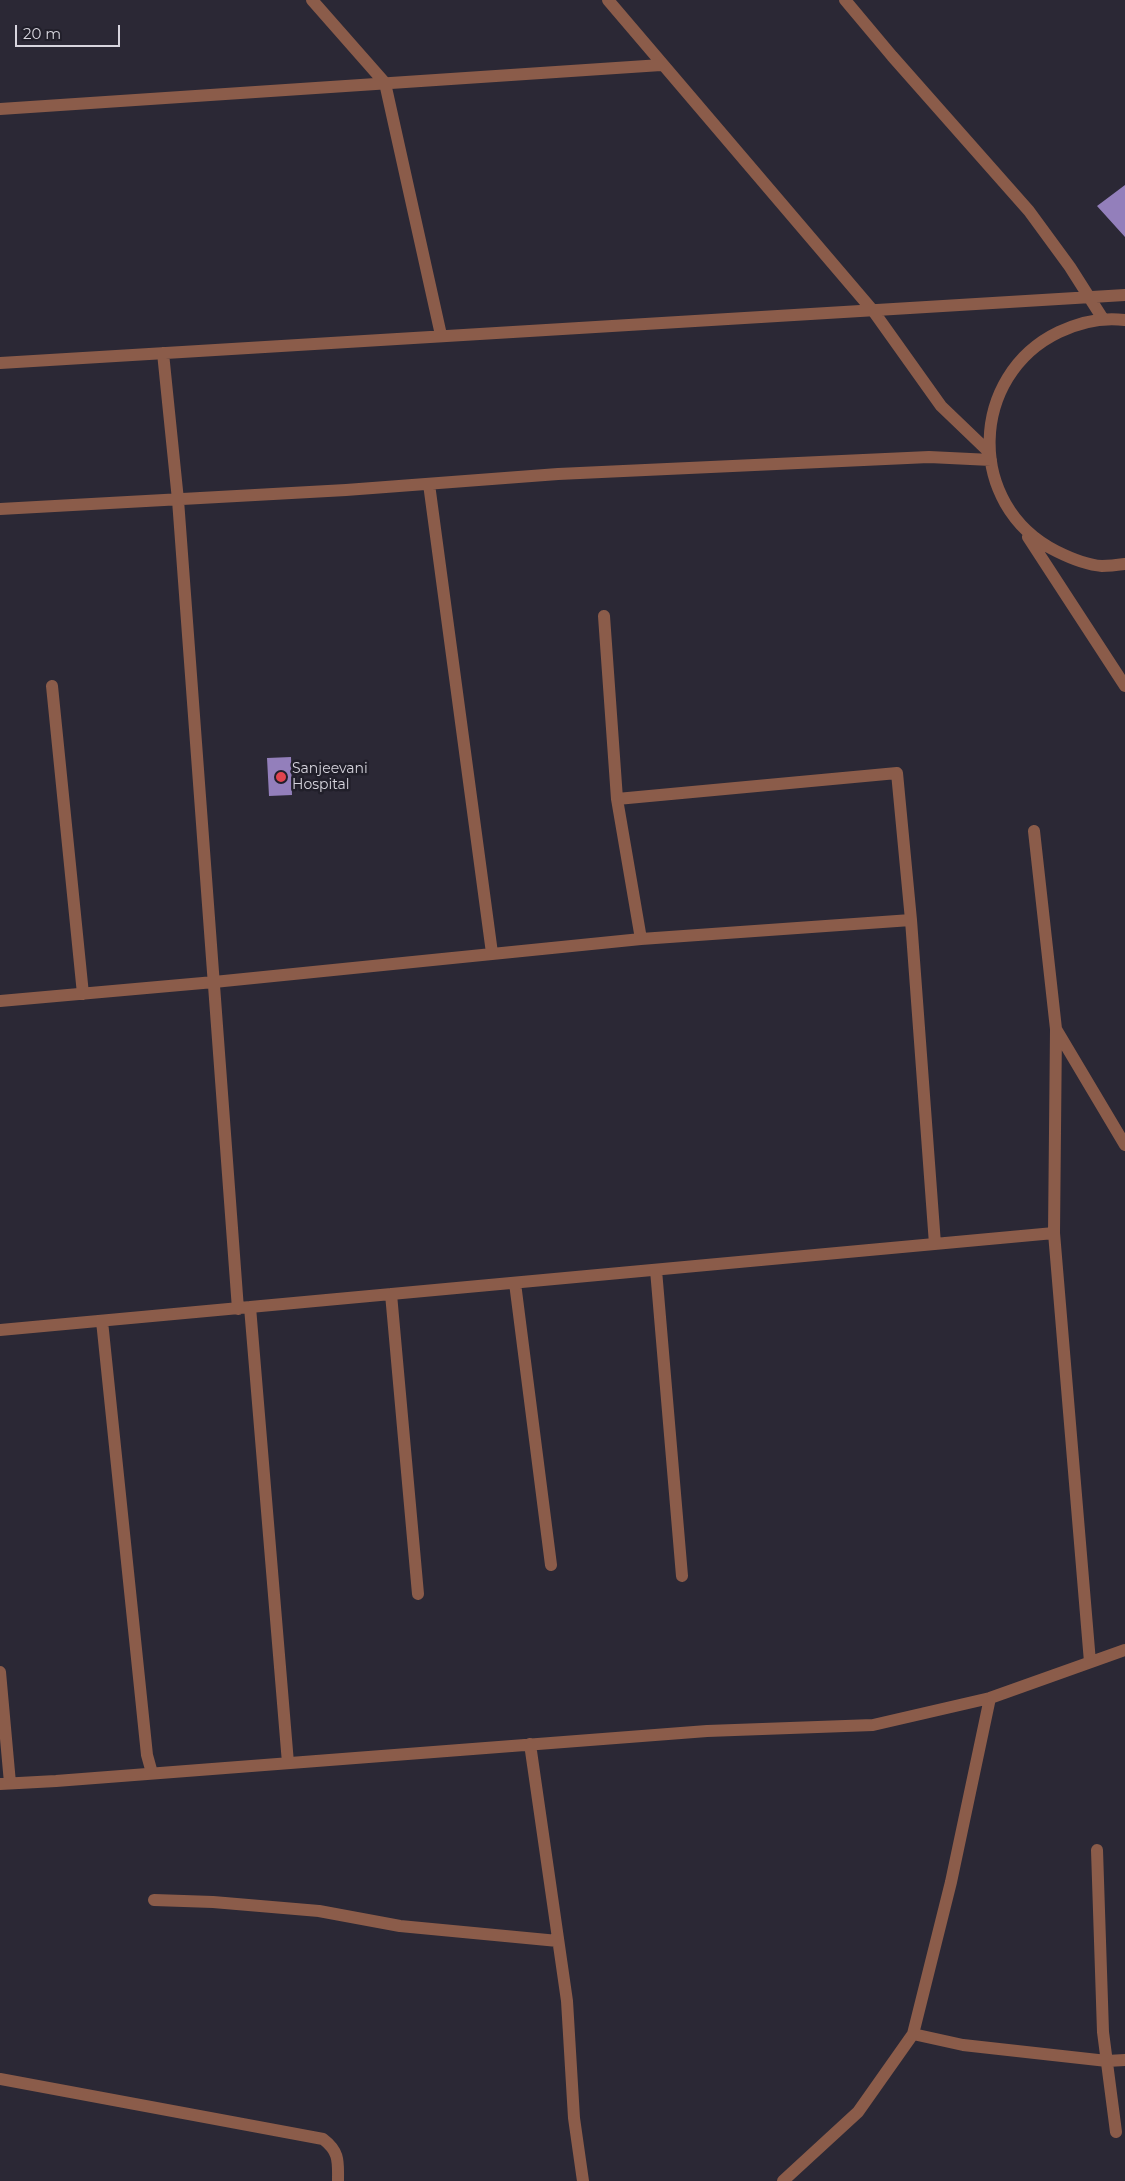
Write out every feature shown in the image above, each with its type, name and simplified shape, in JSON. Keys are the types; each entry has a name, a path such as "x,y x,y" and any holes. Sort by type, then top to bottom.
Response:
{"street":[{"path":"312,0 385,84 440,335"},
{"path":"608,0 661,65 874,312 941,406 990,457"},
{"path":"845,0 1029,211 1070,267 1103,320"},
{"path":"0,110 661,65"},
{"path":"0,363 440,335 874,312 1125,295"},
{"path":"1125,320 1103,320 1077,324 1042,340 1014,367 995,401 988,439 992,470 1002,499 1125,686"},
{"path":"163,353 178,500 214,982 288,1762"},
{"path":"0,509 178,500 558,474 919,458 990,457"},
{"path":"429,484 492,953"},
{"path":"1020,525 1043,545 1071,559 1101,566 1125,564"},
{"path":"604,616 617,799 641,939"},
{"path":"52,686 83,994"},
{"path":"617,799 897,773 911,920 936,1244"},
{"path":"1034,831 1056,1029 1054,1233 1090,1662"},
{"path":"0,1001 214,982 641,939 911,920"},
{"path":"1056,1029 1125,1145"},
{"path":"0,1330 1054,1233"},
{"path":"656,1270 682,1576"},
{"path":"515,1283 551,1565"},
{"path":"391,1294 418,1594"},
{"path":"102,1321 146,1745 152,1773"},
{"path":"0,1672 5,1784 706,1731 874,1724 990,1698 1125,1650"},
{"path":"783,2181 858,2112 913,2034 951,1882 990,1698"},
{"path":"530,1744 566,2001 574,2118 583,2181"},
{"path":"1097,1850 1103,2032 1116,2132"},
{"path":"154,1900 213,1902 319,1911 400,1926 558,1941"},
{"path":"913,2034 963,2045 1106,2061 1125,2060"},
{"path":"0,2079 323,2139 333,2147 338,2160 338,2181"}],"building":[{"path":"1125,185 1125,237 1097,206"},
{"path":"291,757 292,795 269,796 267,758"}],"place":[{"name":"Sanjeevani Hospital","path":"281,777"}]}
